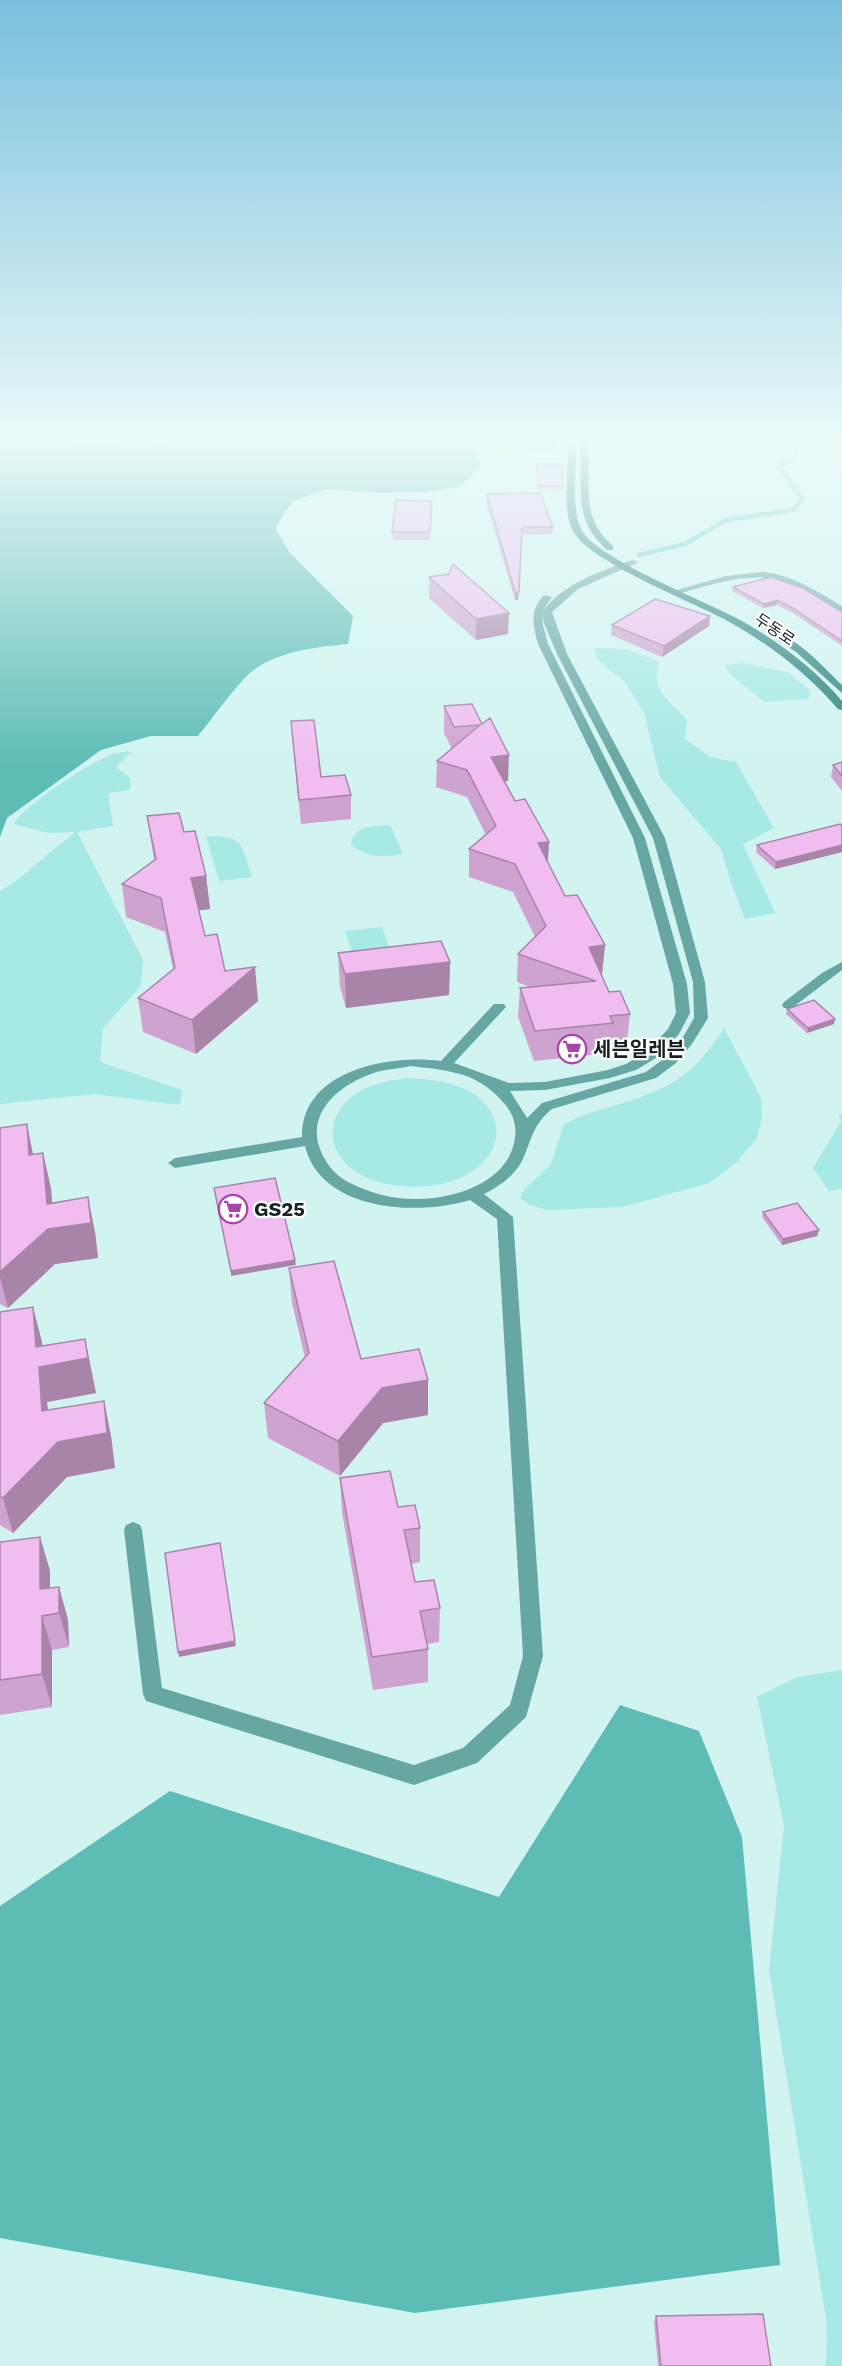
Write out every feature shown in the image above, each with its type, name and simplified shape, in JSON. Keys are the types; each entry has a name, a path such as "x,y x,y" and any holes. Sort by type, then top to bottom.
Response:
{"street":[{"name":"두동로","path":"597,548 689,589 750,620 800,650 842,690"},
{"name":"두동로","path":"609,548 626,562 738,622 785,652 829,690 842,707"},
{"path":"626,562 554,601 548,612 549,623 562,654 659,838 699,982 701,1018 687,1041 671,1060 651,1075 548,1106 538,1113 524,1134 518,1157 501,1178 473,1194 440,1203 412,1204 368,1197 338,1183 318,1163 308,1141 310,1117 324,1096 347,1078 377,1067 411,1062 445,1065 509,1087 545,1086 610,1074 631,1067 651,1055 674,1031 682,1013 680,984 639,838 543,644 535,617 541,602 557,589 626,562"},
{"path":"678,591 753,574 774,576 798,585 842,610"},
{"path":"445,1065 499,1007"},
{"path":"491,1082 509,1097 520,1115 524,1134"},
{"path":"175,1163 308,1141"},
{"path":"133,1530 153,1694 414,1775 470,1756 519,1710 533,1656 505,1217 473,1194"}],"lane":[{"path":"788,1005 842,965"}],"shaded area":[{"path":"0,548 287,548 353,616 348,644 298,651 262,665 238,685 198,736 151,736 101,750 7,818 0,837"},
{"path":"594,648 626,649 659,662 657,680 659,688 687,720 685,739 710,757 736,762 774,828 743,844 775,913 745,919 721,849 660,777 644,713 625,682 598,660"},
{"path":"743,663 788,672 811,691 808,699 764,702 730,674 725,665"},
{"path":"131,752 116,767 130,778 130,790 108,793 113,826 77,832 143,960 141,986 103,1028 100,1062 182,1090 180,1105 95,1094 0,1104 0,891 16,881 75,832 49,833 14,824 30,806 75,774 112,754"},
{"path":"390,825 403,854 369,855 351,844 353,838 361,830"},
{"path":"206,836 228,838 239,843 252,877 219,881"},
{"path":"382,927 395,963 357,967 345,931"},
{"path":"724,1028 761,1098 762,1117 757,1138 737,1162 709,1183 623,1207 547,1210 530,1205 520,1198 524,1190 551,1164 564,1124 587,1114 643,1097 671,1084 694,1066"},
{"path":"405,1078 448,1083 471,1092 483,1102 492,1114 496,1126 496,1139 491,1152 481,1164 466,1175 452,1181 419,1187 383,1183 367,1178 353,1170 342,1159 333,1141 333,1132 337,1114 342,1106 368,1087"},
{"path":"839,1114 842,1114 842,1189 829,1191 813,1168 841,1122"},
{"path":"842,1670 842,2366 826,2366 827,2324 769,1970 784,1825 757,1697 797,1677"},
{"path":"620,1705 699,1731 742,1837 780,2265 415,2313 0,2238 0,1906 170,1791 499,1897"}],"building":[{"path":"503,548 521,548 519,592 515,592"},
{"path":"453,564 509,613 476,619 429,577 449,574"},
{"path":"771,577 803,588 842,612 842,641 778,600 764,604 733,587"},
{"path":"655,599 710,616 664,646 612,625"},
{"path":"472,704 482,724 490,718 509,755 491,757 515,801 525,799 549,842 538,843 565,896 577,895 605,945 589,947 609,992 620,991 630,1014 610,1016 613,1023 535,1031 520,988 596,981 518,954 546,926 515,864 469,849 496,826 467,770 437,761 480,725 454,727 444,706"},
{"path":"314,720 321,777 345,775 351,795 299,800 291,721"},
{"path":"842,762 842,776 833,765"},
{"path":"179,813 184,832 195,831 206,876 191,878 205,936 217,934 225,971 255,967 192,1020 138,998 175,968 161,898 122,884 156,859 147,816"},
{"path":"840,824 842,826 842,845 776,862 757,845"},
{"path":"441,941 450,962 345,974 338,953"},
{"path":"814,1000 835,1019 808,1028 787,1009"},
{"path":"27,1124 29,1155 43,1153 47,1204 88,1197 91,1223 48,1229 0,1272 0,1128"},
{"path":"275,1178 295,1260 231,1271 214,1188"},
{"path":"797,1203 819,1230 783,1239 763,1212"},
{"path":"334,1261 361,1359 419,1349 428,1380 382,1388 338,1441 264,1403 309,1353 289,1268"},
{"path":"33,1307 36,1347 85,1339 88,1358 39,1367 42,1411 104,1401 107,1433 58,1442 3,1498 0,1497 0,1312"},
{"path":"390,1471 398,1507 415,1505 420,1528 404,1530 415,1582 434,1580 440,1608 420,1611 428,1649 372,1657 340,1478"},
{"path":"40,1537 40,1589 59,1587 59,1613 42,1616 42,1674 0,1680 0,1542"},
{"path":"220,1543 235,1641 178,1652 165,1553"},
{"path":"763,2314 771,2366 661,2366 656,2316"}],"waterway":[{"path":"639,555 667,548"}],"place":[{"name":"세븐일레븐","path":"572,1049"},
{"name":"GS25","path":"233,1209"}]}
